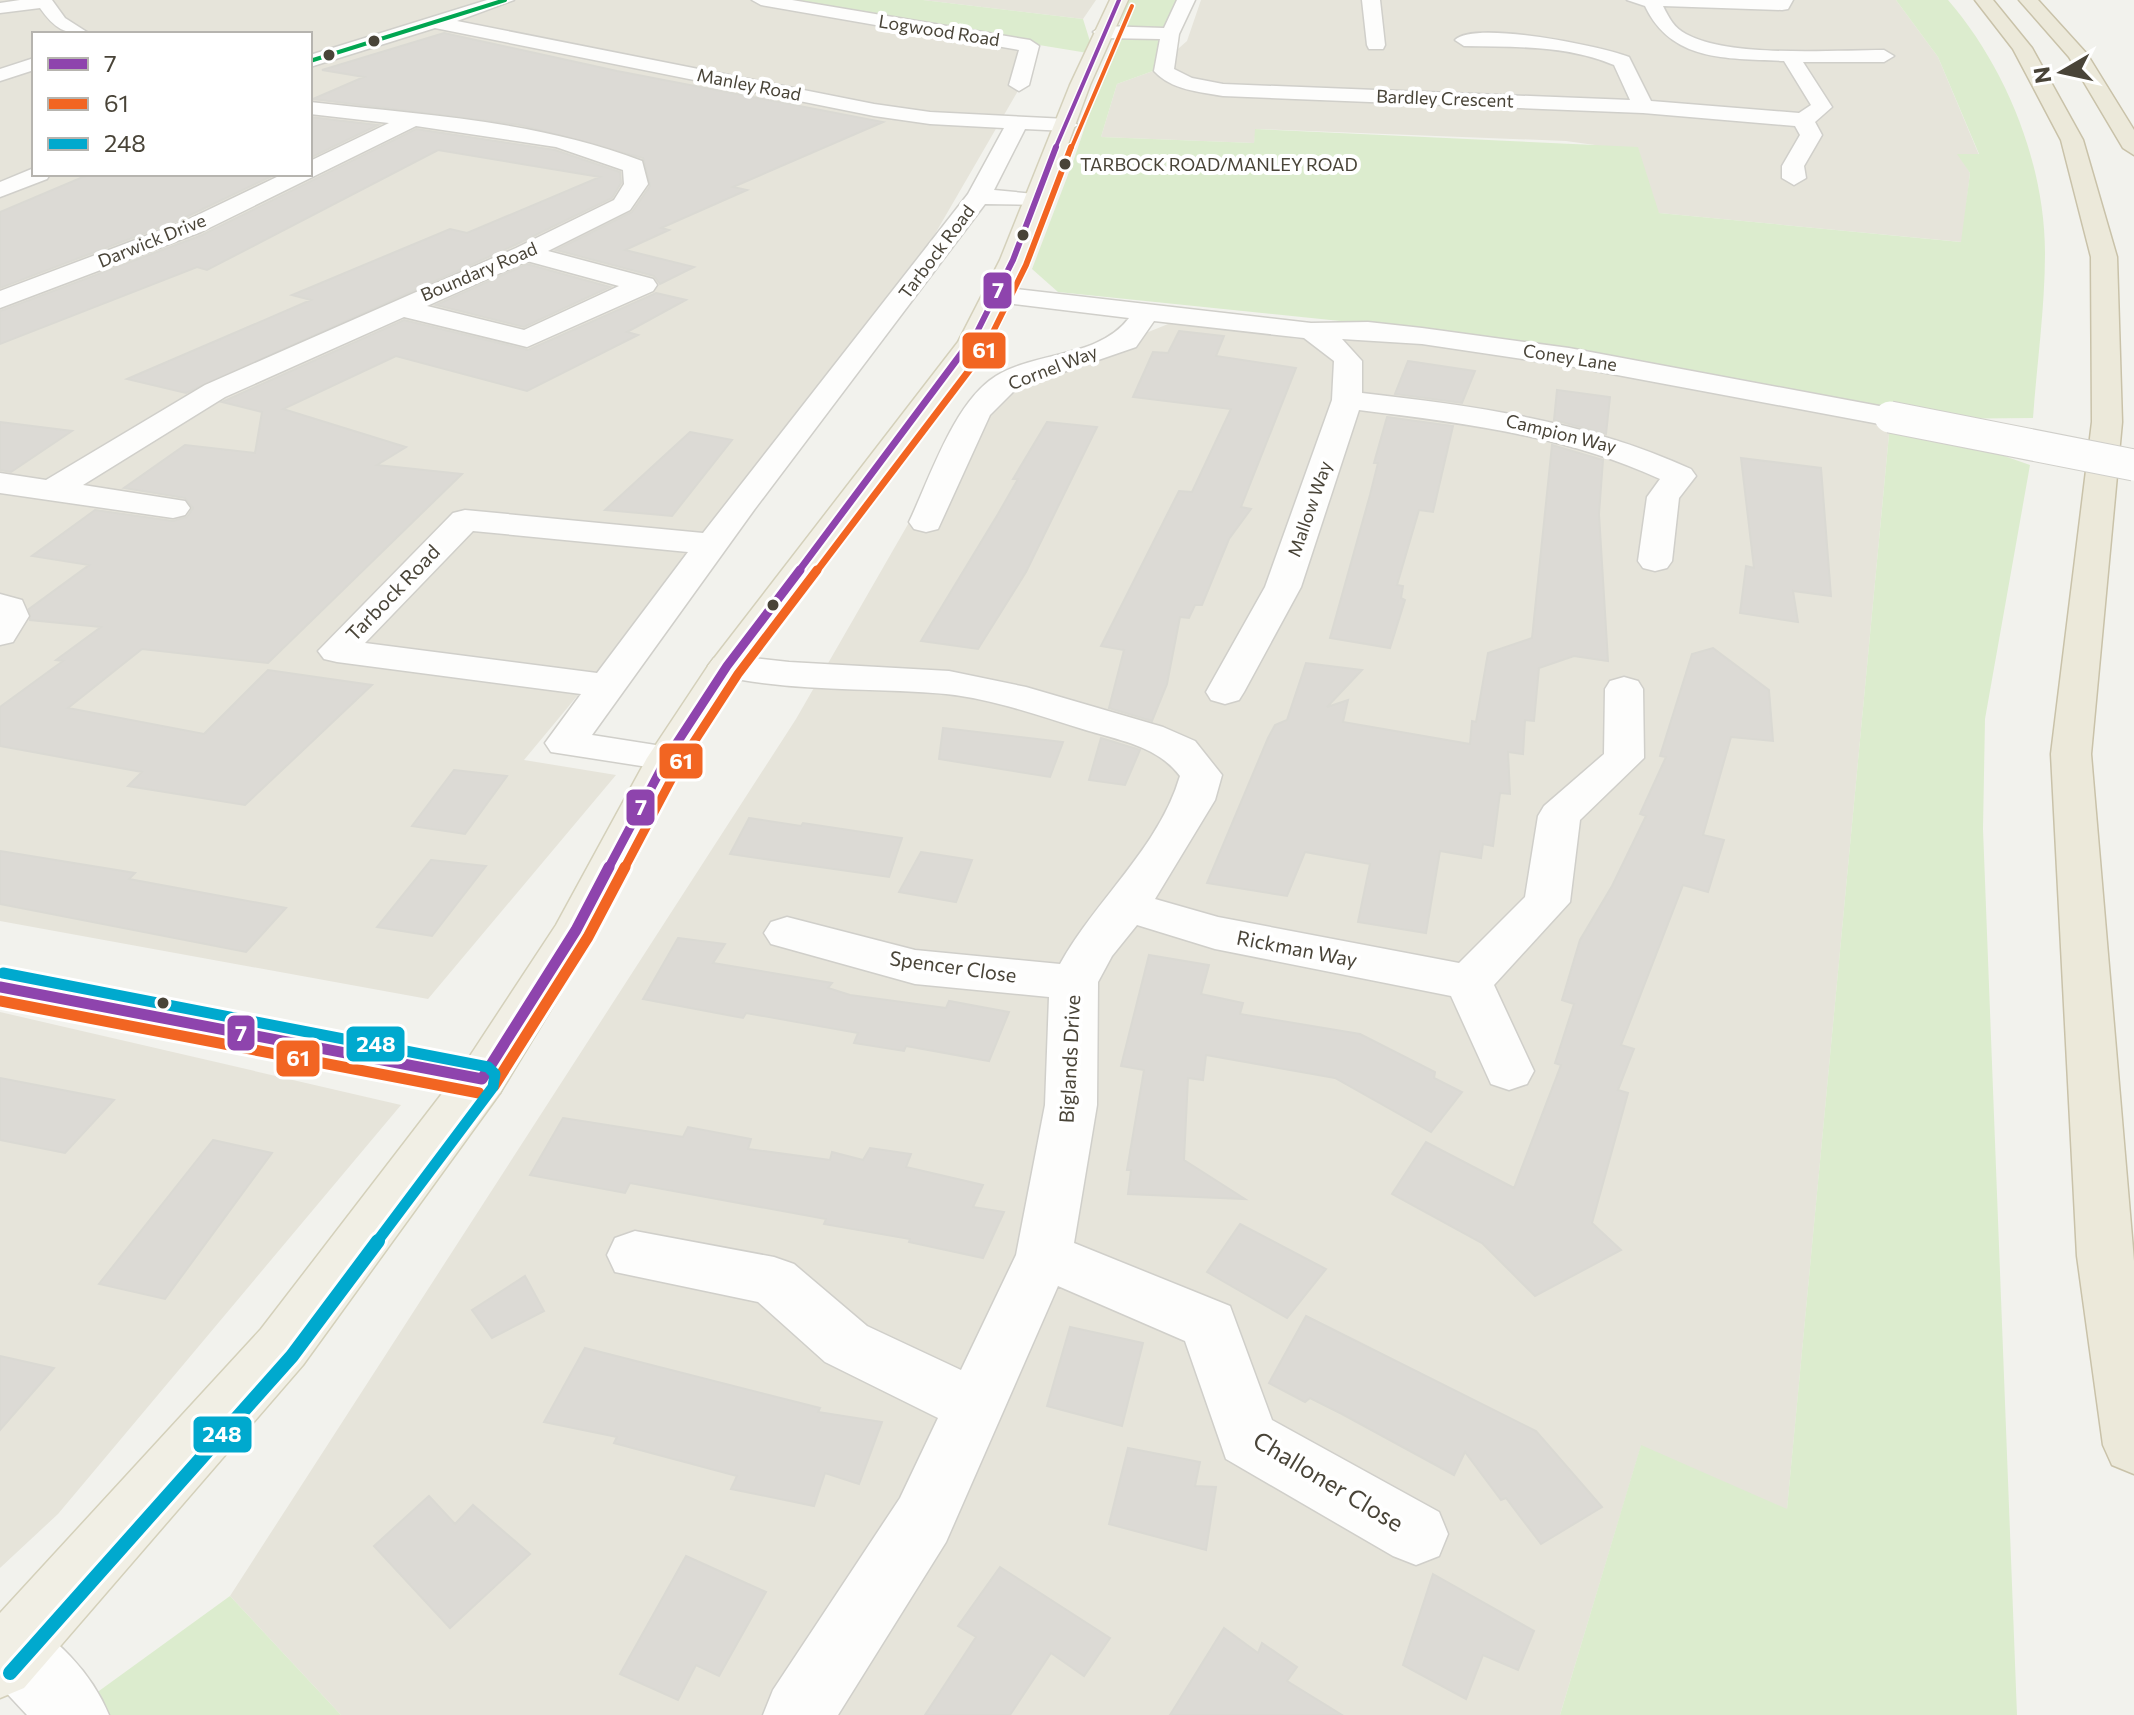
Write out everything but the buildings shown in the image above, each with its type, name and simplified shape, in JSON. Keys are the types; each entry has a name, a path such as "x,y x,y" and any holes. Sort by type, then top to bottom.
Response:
{"highway":[{"path":"1984,0 2022,48 2072,140 2104,257 2107,422 2071,754 2105,1256 2134,1445"},
{"path":"2028,0 2077,54 2134,148"}],"main road":[{"path":"7,1657 282,1347 482,1079 576,930 667,758 727,666 971,344 999,295 1067,125 1074,93 1119,0"}],"street":[{"path":"312,60 505,0"},
{"name":"Logwood Road","path":"761,0 1030,46 1019,85"},
{"name":"Bardley Crescent","path":"1186,0 1170,34 1164,71 1186,83 1223,90 1643,107 1803,120"},
{"path":"1371,0 1376,45"},
{"path":"1636,0 1786,7"},
{"path":"0,8 44,1 59,22 77,32"},
{"path":"1651,1 1667,29 1687,42 1731,52 1790,56 1884,56"},
{"name":"Manley Road","path":"434,22 874,110 930,118 1067,125"},
{"path":"1102,32 1170,34"},
{"path":"1464,40 1566,44 1601,51 1622,61 1643,107"},
{"path":"1767,162 1794,172 1811,135 1803,120 1822,107 1790,56"},
{"path":"0,75 32,65"},
{"name":"Boundary Road","path":"54,489 215,391 397,307 525,253 622,205 636,184 634,166 601,151 545,137 312,108"},
{"path":"312,169 409,121"},
{"path":"979,196 1018,123"},
{"path":"0,190 34,176"},
{"name":"Darwick Drive","path":"0,300 192,227 297,176"},
{"name":"Tarbock Road","path":"667,758 565,743 712,544 979,196 1037,200"},
{"path":"397,307 527,339 644,285 525,253"},
{"name":"Coney Lane","path":"999,295 1311,331 1368,330 1569,357 2134,465"},
{"name":"Cornel Way","path":"926,522 977,411 1007,382 1126,341 1148,311"},
{"name":"Mallow Way","path":"1225,692 1283,587 1347,400 1348,361 1340,350 1311,331"},
{"name":"Campion Way","path":"1347,400 1508,419 1635,454 1680,476 1663,497 1655,561"},
{"path":"0,483 173,508"},
{"name":"Tarbock Road","path":"606,686 337,651 465,520 712,544"},
{"path":"0,605 9,608 11,616 0,634"},
{"name":"Biglands Drive","path":"727,666 789,674 949,683 1026,699 1149,736 1181,750 1201,775 1194,800 1128,906 1093,947 1074,982 1071,1105 1044,1255 923,1520 798,1715"},
{"path":"1509,1071 1469,982 1547,902 1559,816 1624,758 1624,689"},
{"name":"Rickman Way","path":"1128,906 1215,933 1469,982"},
{"name":"Spencer Close","path":"787,933 915,967 1074,982"},
{"path":"0,987 482,1079"},
{"path":"635,1255 774,1281 846,1344 976,1407"},
{"name":"Challoner Close","path":"1044,1255 1209,1324 1248,1439 1416,1534"},
{"path":"7,1657 74,1715"}],"shaded area":[{"path":"0,0 785,0 1022,43 1019,89 928,246 696,553 524,760 616,775 428,999 0,921"},
{"path":"923,0 1096,0 1083,19"},
{"path":"1201,0 1896,0 1938,57 1979,155 1959,154 1970,173 1962,242 1659,213 1595,145 1566,141 1256,129 1254,143 1101,137 1117,84 1153,71 1187,41"},
{"path":"1178,320 1298,339 1366,336 1575,364 1890,424 1787,1510 1641,1446 1560,1715 341,1715 230,1596 796,719 988,385 1126,341"},
{"path":"0,1012 401,1105 58,1514 0,1568"}],"green space":[{"path":"761,0 923,0 1083,19 1094,54"},
{"path":"1128,0 1181,0 1153,71 1117,84 1101,137 1254,143 1255,129 1638,147 1659,213 1961,242 1970,173 1957,154 1979,154 1938,57 1896,0 1948,0 1988,55 2004,86 2030,152 2038,185 2045,273 2033,418 1929,419 1379,325 1058,292 1032,269 1074,159"},
{"path":"1890,424 1927,429 2030,465 1985,719 1983,829 2017,1715 1560,1715 1641,1445 1787,1509"},
{"path":"230,1596 341,1715 91,1715 81,1704"}],"transit line":[{"path":"312,60 505,0"},
{"name":"7","path":"482,1079 576,930 667,758 727,666 971,344 1013,260 1080,85 1119,0"},
{"name":"61","path":"494,1086 588,937 679,765 738,674 983,352 1026,265 1093,91 1132,6"},
{"name":"248","path":"3,973 485,1065 495,1077 493,1087 292,1356 10,1673"},
{"name":"7","path":"0,987 482,1079"},
{"name":"61","path":"0,1001 479,1093"}],"place":[{"name":"TARBOCK ROAD/MANLEY ROAD","path":"1065,164"}]}
